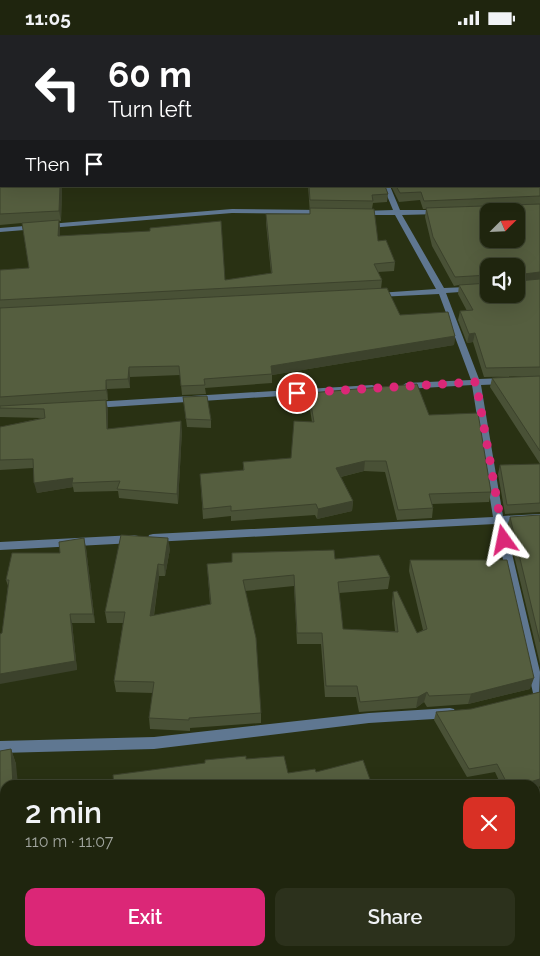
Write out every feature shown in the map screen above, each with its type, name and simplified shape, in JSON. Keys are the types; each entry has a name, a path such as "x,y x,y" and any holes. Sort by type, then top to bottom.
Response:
{"street":[{"path":"386,187 398,214 442,292 476,382 499,521 536,694"},
{"path":"0,230 232,211 330,212"},
{"path":"349,213 398,214 444,212"},
{"path":"373,295 480,289"},
{"path":"79,406 512,381"},
{"path":"0,546 540,518"},
{"path":"0,747 154,743 369,718 458,712"}],"building":[{"path":"0,187 60,187 59,211 0,214"},
{"path":"309,187 385,187 388,194 372,195 373,201 310,200"},
{"path":"397,187 540,187 540,196 424,201 421,192 400,193"},
{"path":"540,204 540,272 525,274 525,258 480,258 480,276 455,277 433,237 426,208 480,206 480,248 525,248 525,205"},
{"path":"310,208 374,209 378,241 386,240 395,262 374,264 382,280 0,300 0,270 29,268 22,223 59,220 58,236 150,231 150,228 221,221 225,280 272,273 266,214 310,214"},
{"path":"540,279 540,367 486,368 475,333 469,334 460,311 473,310 459,285 480,284 480,303 525,303 525,280"},
{"path":"387,288 400,315 448,312 455,336 271,366 272,374 204,379 205,385 181,386 179,366 129,367 128,379 106,380 106,390 0,397 0,308"},
{"path":"540,376 540,451 492,378"},
{"path":"417,384 429,415 478,413 491,492 429,494 433,508 398,510 386,461 365,461 336,468 353,501 318,509 316,504 231,511 231,506 203,509 200,474 244,470 243,462 291,458 294,421 314,422 309,393"},
{"path":"207,396 211,420 186,419 183,397"},
{"path":"106,400 107,429 181,421 177,494 117,489 120,481 72,483 73,478 34,483 33,459 0,460 0,427 45,418 44,409 0,408 0,406"},
{"path":"540,464 540,503 507,505 500,465"},
{"path":"540,515 540,642 510,517"},
{"path":"121,535 168,538 164,565 158,564 150,616 211,604 207,564 232,562 232,553 334,550 335,559 379,555 390,577 338,582 343,629 398,632 393,592 397,591 417,633 427,629 410,560 507,560 534,678 471,694 429,696 427,692 418,697 360,702 357,686 326,686 322,633 297,633 294,575 243,580 256,638 261,713 189,718 189,720 149,718 154,682 114,681 125,612 105,612"},
{"path":"84,538 93,614 70,614 75,661 0,674 0,634 2,633 9,580 6,580 12,553 60,553 59,542"},
{"path":"540,692 540,779 505,780 497,764 469,769 436,712 471,709"},
{"path":"11,749 13,780 0,780 0,751"},
{"path":"246,756 246,759 284,756 288,773 315,769 316,772 363,760 370,780 114,780 113,775 205,763 205,760"}],"route":[{"path":"297,393 476,382 499,521 504,540"}]}
